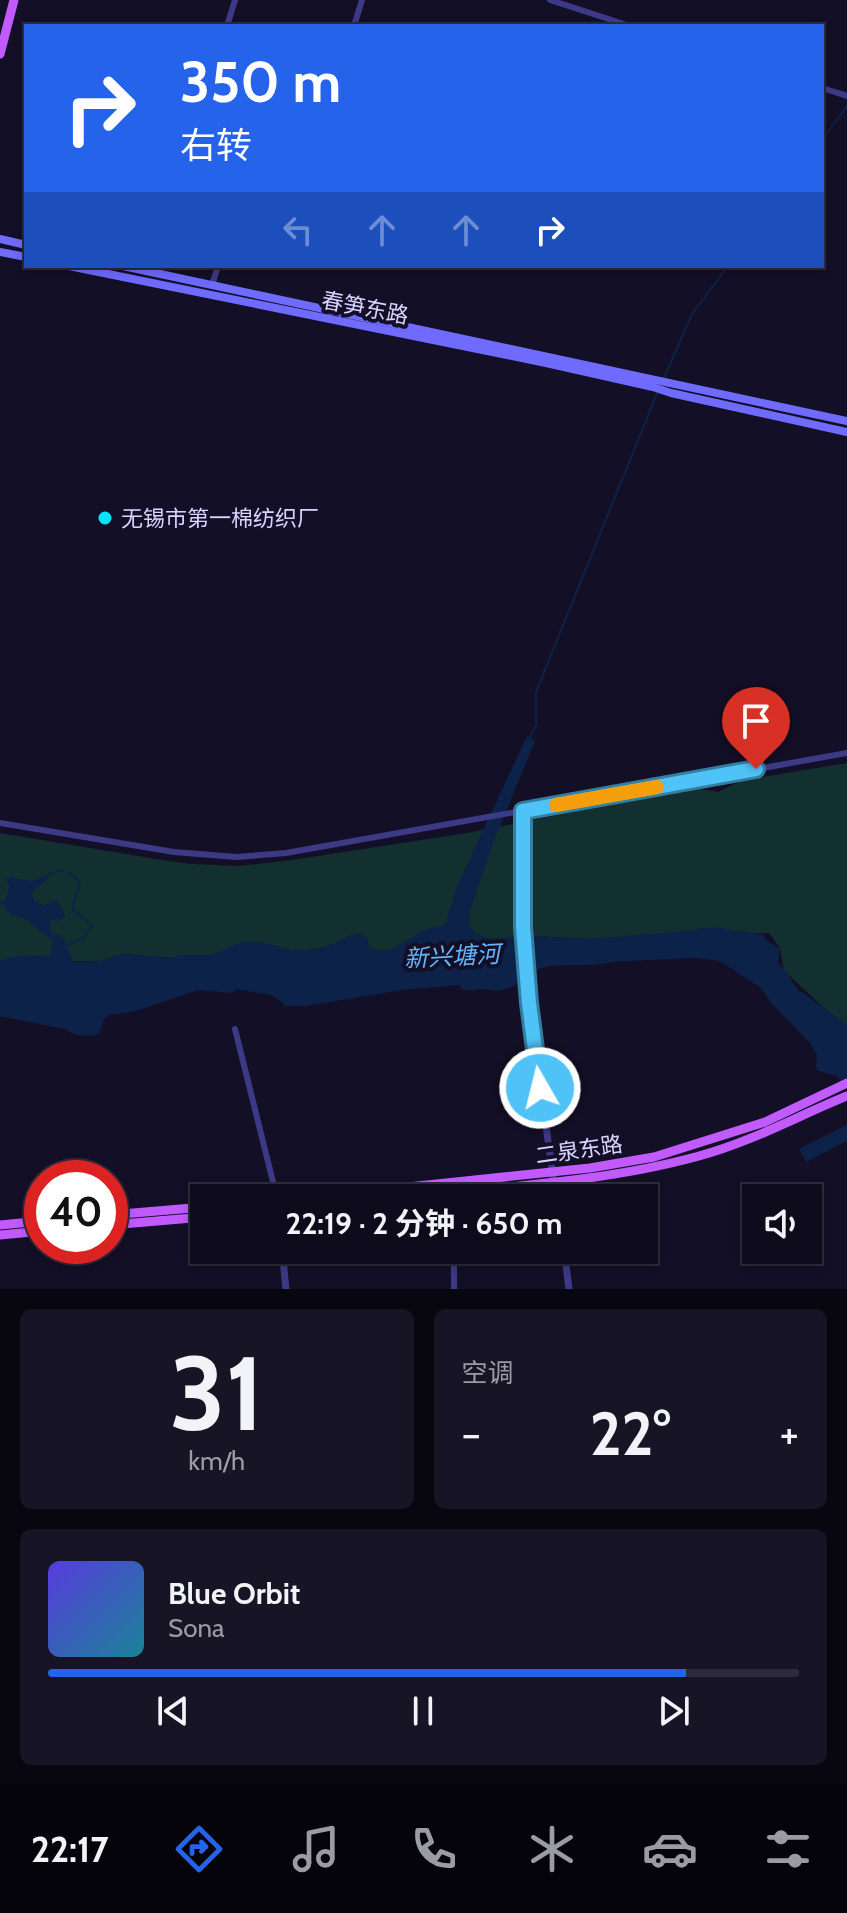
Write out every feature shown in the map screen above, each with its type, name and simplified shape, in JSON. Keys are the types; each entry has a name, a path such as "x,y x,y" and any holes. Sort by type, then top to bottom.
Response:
{"main road":[{"path":"0,54 14,0"},
{"path":"0,239 24,245"},
{"path":"0,252 24,257"},
{"name":"春笋东路","path":"79,268 654,384"},
{"name":"春笋东路","path":"132,268 654,384"},
{"path":"654,384 675,384 847,421"},
{"path":"654,384 671,393 847,432"},
{"name":"二泉东路","path":"512,1184 654,1157 714,1140 765,1122 847,1083"},
{"name":"二泉东路","path":"470,1184 632,1172 702,1155 765,1134 847,1096"},
{"path":"128,1213 190,1208"},
{"path":"128,1223 190,1218"},
{"path":"0,1225 24,1223"},
{"path":"0,1235 24,1233"}],"street":[{"path":"228,24 235,0"},
{"path":"355,24 362,0"},
{"path":"550,0 624,24"},
{"path":"824,89 845,96"},
{"path":"212,285 217,268"},
{"path":"0,823 174,852 237,857 286,853 847,753"},
{"path":"523,811 523,927 529,1003 554,1184"},
{"path":"235,1029 274,1184"},
{"path":"283,1264 286,1289"},
{"path":"454,1264 454,1289"},
{"path":"566,1264 569,1289"}],"green space":[{"path":"847,763 847,1035 834,1017 784,971 780,948 769,933 587,939 533,936 489,939 478,935 377,952 369,948 362,934 352,935 324,948 308,950 290,950 261,942 212,955 173,958 122,954 101,961 0,962 0,833 168,861 239,866 467,833 696,788 718,792 743,780"}],"water":[{"name":"新兴塘河","path":"527,736 535,741 493,843 470,910 468,925 478,935 489,939 533,936 588,939 714,927 764,935 765,940 780,948 778,963 800,992 847,1025 847,1088 837,1076 816,1068 817,1056 811,1044 771,1003 761,988 720,961 694,958 551,966 537,970 503,990 472,991 459,985 402,990 306,1006 286,1006 274,996 237,989 231,993 198,990 136,1011 109,1015 104,1019 99,1034 90,1036 0,1016 0,961 18,956 50,957 53,939 23,918 11,915 0,902 6,900 9,885 6,879 11,877 31,881 47,875 48,879 32,895 44,906 57,901 65,915 59,921 50,921 50,932 65,939 74,962 101,961 122,954 173,958 212,955 238,943 250,942 290,950 308,950 324,948 352,935 362,934 370,948 385,951 425,930 445,925 457,886"},
{"path":"847,1125 847,1141 806,1162 799,1149"}],"waterway":[{"path":"824,137 847,106"},
{"path":"664,378 692,314 726,268"},
{"path":"529,739 536,726 536,692 658,391"},
{"path":"47,876 64,871 80,882 73,910 92,926 83,938 66,946"}],"slow traffic":[{"path":"556,805 657,787"}],"place":[{"name":"无锡市第一棉纺织厂","path":"105,518"}],"route":[{"path":"540,1088 523,927 523,811 756,769"}]}
